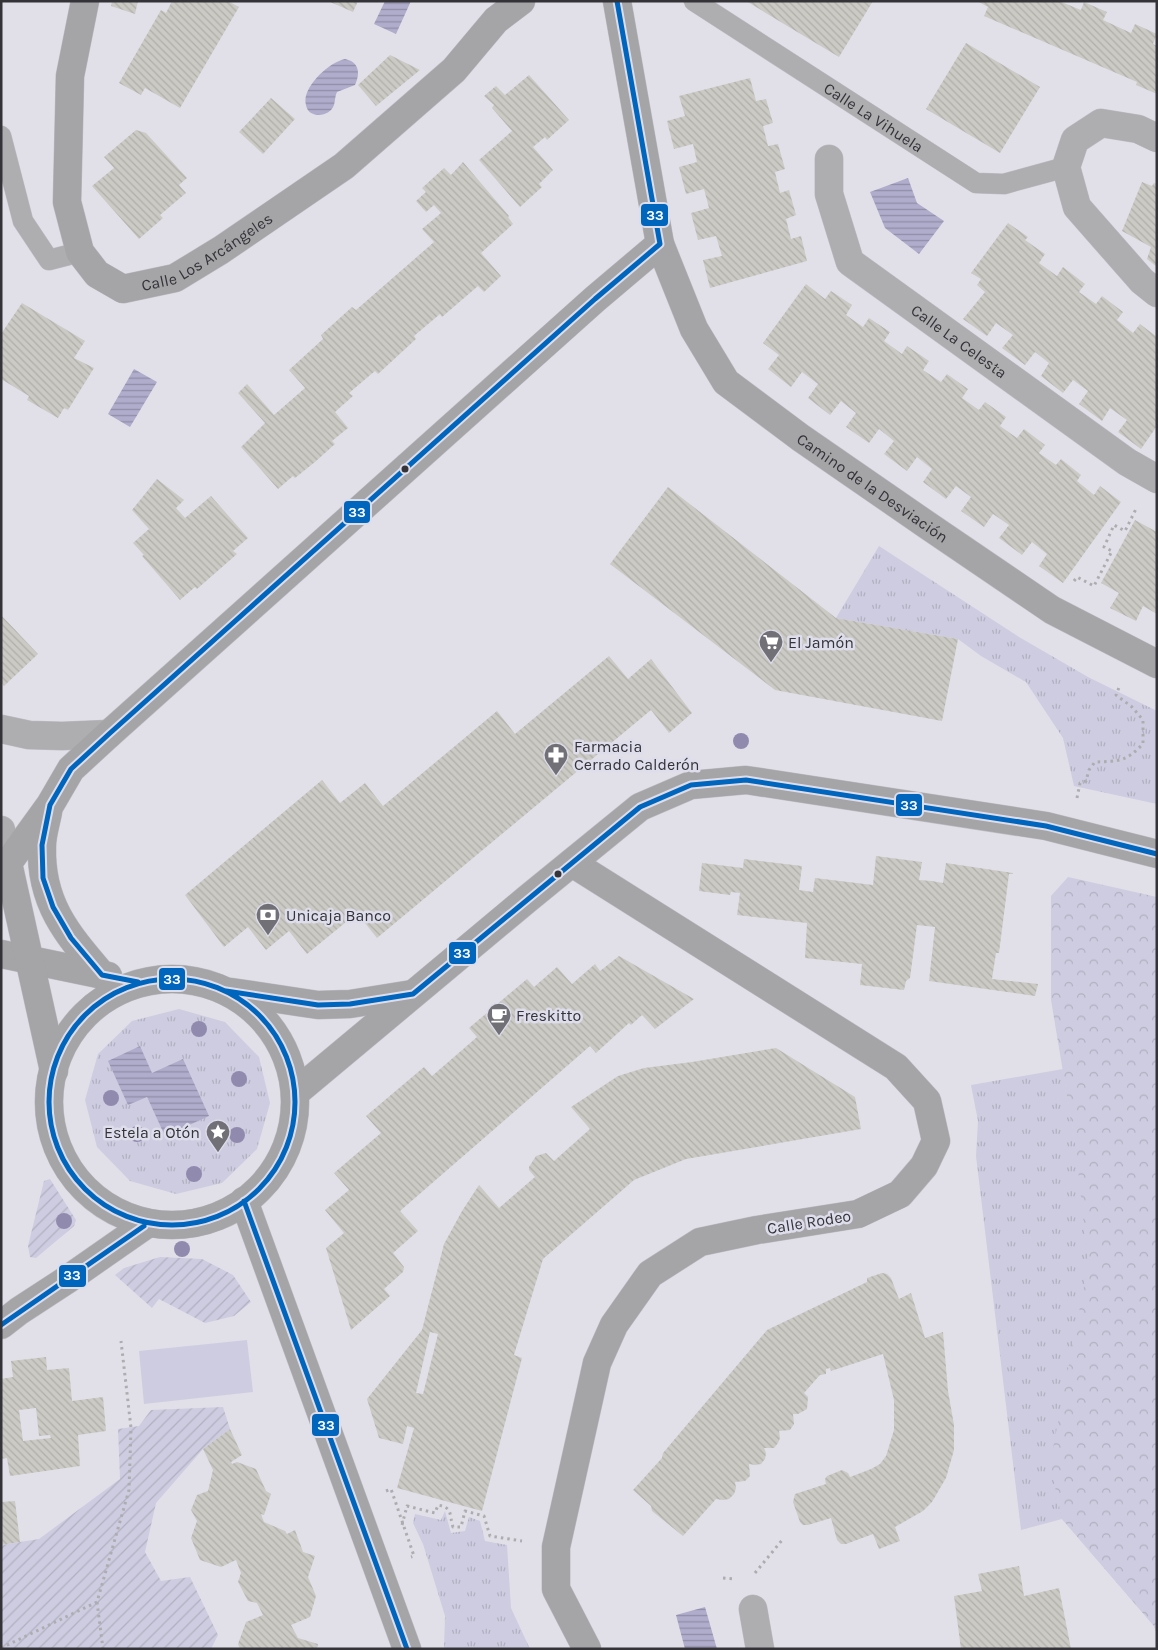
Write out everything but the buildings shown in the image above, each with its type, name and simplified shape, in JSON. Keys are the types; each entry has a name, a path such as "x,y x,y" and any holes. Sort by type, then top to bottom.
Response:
{"street":[{"name":"Calle Los Arcángeles","path":"85,1 70,76 67,202 80,252 97,274 123,289 175,278 221,250 344,166 454,70 499,11 521,1"},
{"name":"Camino de la Desviación","path":"617,1 660,244 694,329 726,382 801,438 926,525 1058,613 1157,664"},
{"path":"1157,138 1138,129 1101,123 1075,140 1066,167 1077,207 1142,281 1157,294"},
{"name":"Calle La Celesta","path":"829,159 829,194 850,262 1127,462 1155,478"},
{"path":"8,863 50,806 71,770 595,299 660,244"},
{"path":"1,729 29,735 109,734"},
{"path":"295,1093 640,807 691,785 746,780 1046,826 1157,854"},
{"path":"50,806 42,845 43,878 53,908 71,938 102,975"},
{"path":"1,830 54,1071"},
{"name":"Calle Rodeo","path":"572,862 896,1067 927,1101 936,1141 924,1166 900,1194 858,1214 758,1230 700,1242 650,1274 614,1325 597,1363 556,1547 556,1589 587,1649"},
{"path":"1,954 138,982 176,978 212,984 245,1002 271,1028 289,1062 295,1093 293,1125 283,1156 266,1182 237,1207 202,1222 144,1226 1,1325"},
{"path":"138,982 105,998 76,1023 57,1056 49,1095 52,1132 68,1168 94,1197 144,1226"},
{"path":"226,992 318,1005 350,1004 413,994"},
{"path":"244,1201 407,1649"},
{"path":"753,1609 760,1649"}],"lane":[{"name":"Calle La Vihuela","path":"694,1 976,183 1004,184 1066,167"},
{"path":"1,136 23,221 49,260 80,252"}],"path":[{"path":"1058,613 1077,577 1094,586 1112,551 1104,547 1114,525 1125,531 1155,478"},
{"path":"1079,787 1080,783 1086,781 1089,770 1096,762 1115,762 1130,757 1143,744 1143,720 1132,707 1116,694"},
{"path":"103,1649 97,1602 129,1490 131,1428 121,1341"},
{"path":"394,1498 402,1525 412,1548"},
{"path":"402,1525 407,1506 435,1513 438,1505 446,1507 453,1527 461,1527 465,1511 484,1516 490,1536 508,1539"},
{"path":"1,1648 97,1602"}],"green space":[{"path":"879,546 1019,637 1088,677 1157,711 1157,804 1074,786 1063,738 1026,682 981,656 958,639 836,618"},
{"path":"1068,877 1157,897 1157,1634 1154,1626 1062,1519 1050,1464 1088,1265 1076,1150 1051,1000 1051,896"},
{"path":"179,1009 225,1022 259,1057 270,1103 257,1149 222,1183 176,1194 130,1181 97,1147 85,1100 98,1054 132,1021","holes":["147,1097 209,1115 165,1135"]},
{"path":"1063,1069 1157,1634 1154,1626 1062,1519 1021,1530 976,1156 978,1121 971,1085"},
{"path":"50,1179 76,1220 74,1226 36,1258 30,1257 28,1246 44,1181"},
{"path":"160,1257 202,1259 233,1275 251,1302 234,1316 205,1323 159,1299 152,1308 115,1275 124,1268"},
{"path":"247,1340 253,1392 144,1404 139,1351"},
{"path":"223,1407 230,1429 203,1449 156,1503 145,1552 161,1581 190,1577 218,1635 211,1649 1,1649 1,1545 39,1539 120,1479 118,1429 139,1426 151,1410"},
{"path":"445,1511 451,1533 465,1531 469,1517 480,1521 485,1541 507,1545 511,1608 530,1649 444,1649 445,1616 423,1544 413,1523 415,1514 441,1520"}],"shaded area":[{"path":"385,1 411,1 396,34 374,24"},
{"path":"345,59 354,63 358,69 355,85 337,92 334,106 328,112 315,115 308,111 306,98 312,84 324,70"},
{"path":"908,178 917,203 944,221 919,254 885,228 870,192"},
{"path":"134,369 157,382 130,427 108,414"},
{"path":"140,1046 152,1073 183,1059 209,1116 165,1136 147,1097 128,1105 108,1061"},
{"path":"705,1607 717,1649 685,1649 676,1615"}],"transit line":[{"name":"33","path":"138,982 102,975 71,938 53,907 43,878 42,845 50,805 71,769 109,734 595,299 660,244 617,1"},
{"name":"33","path":"226,991 318,1005 350,1004 413,994 640,807 691,785 746,780 1046,826 1157,854"},
{"name":"33","path":"172,979 208,984 240,1000 259,1015 274,1034 290,1066 295,1102 290,1138 274,1170 259,1189 240,1204 208,1220 172,1225 136,1220 104,1204 85,1189 70,1170 54,1138 49,1102 54,1066 70,1034 85,1015 104,1000 136,984 172,979"},
{"name":"33","path":"244,1201 407,1649"},
{"name":"33","path":"1,1325 144,1226"}],"place":[{"name":"El Jamón","path":"771,663"},
{"name":"Farmacia Cerrado Calderón","path":"556,776"},
{"name":"Unicaja Banco","path":"268,936"},
{"name":"Freskitto","path":"499,1036"},
{"name":"Estela a Otón","path":"218,1153"}]}
